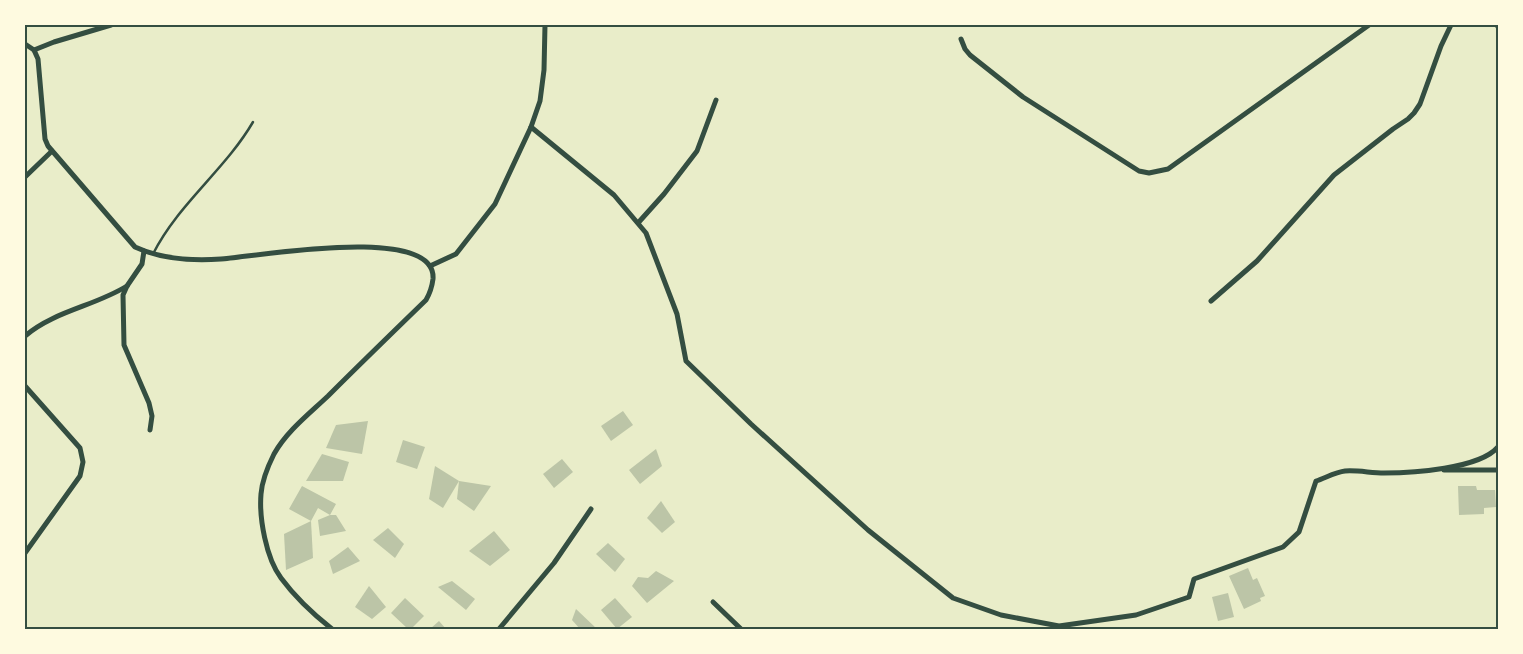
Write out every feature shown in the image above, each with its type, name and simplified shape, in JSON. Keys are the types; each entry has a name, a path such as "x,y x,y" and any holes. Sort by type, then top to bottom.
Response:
{"street":[{"path":"34,50 110,25"},
{"path":"430,266 456,254 495,204 531,127 540,101 544,70 545,25"},
{"path":"961,40 965,50 970,55 1023,97 1139,171 1150,173 1168,168 1369,25"},
{"path":"1211,300 1256,261 1334,176 1414,113 1420,104 1441,46 1451,25"},
{"path":"25,44 34,50 38,58 46,139 52,151 135,247 167,257 220,259 316,249 375,247 416,254 426,260 430,266 433,274 431,293 426,300 294,428 274,454 261,492 263,525 269,551 280,576 303,604 332,629"},
{"path":"638,223 664,194 697,151 716,100"},
{"path":"531,127 614,195 646,233 677,314 686,361 750,424 876,536 953,598 1001,615 1059,626 1136,615 1189,597 1194,580 1283,547 1299,532 1316,481 1345,471 1383,473 1436,470 1498,470"},
{"path":"25,178 52,151"},
{"path":"144,251 142,264 123,295 124,345 149,402 152,416 150,430"},
{"path":"25,336 33,329 70,310 97,301 127,286"},
{"path":"25,386 80,448 83,462 80,476 25,554"},
{"path":"1436,470 1473,460 1493,452 1498,447"},
{"path":"499,629 554,563 591,509"},
{"path":"713,602 741,629"}],"lane":[{"path":"153,254 160,240 233,151 253,122"}],"building":[{"path":"623,411 633,425 611,441 601,426"},
{"path":"368,421 362,454 326,448 336,425"},
{"path":"403,440 425,447 417,469 396,462"},
{"path":"656,449 662,466 640,484 629,470"},
{"path":"322,454 349,462 343,481 306,481"},
{"path":"562,459 573,472 554,488 543,474"},
{"path":"435,466 459,481 443,508 429,499"},
{"path":"459,481 491,486 474,511 457,499"},
{"path":"302,486 336,504 330,515 318,508 311,521 289,509"},
{"path":"1458,486 1476,486 1477,490 1495,490 1496,507 1484,508 1484,514 1459,515"},
{"path":"661,501 675,522 662,533 647,518"},
{"path":"330,515 336,515 346,531 320,536 318,520"},
{"path":"311,521 313,558 286,570 284,534"},
{"path":"388,528 404,544 395,558 373,540"},
{"path":"494,531 510,550 490,566 469,551"},
{"path":"608,543 625,559 615,572 596,554"},
{"path":"348,547 360,561 333,574 329,561"},
{"path":"1248,568 1253,580 1257,578 1265,596 1260,598 1261,601 1244,609 1229,576"},
{"path":"656,571 674,581 647,603 632,586 638,577 648,578"},
{"path":"452,581 475,599 466,610 438,587"},
{"path":"369,586 386,607 372,619 355,607"},
{"path":"1228,593 1234,617 1218,621 1212,597"},
{"path":"405,598 424,616 411,629 408,629 391,613"},
{"path":"615,598 632,617 617,629 601,610"},
{"path":"576,609 597,629 580,629 572,620"},
{"path":"439,621 446,629 430,629"}]}
